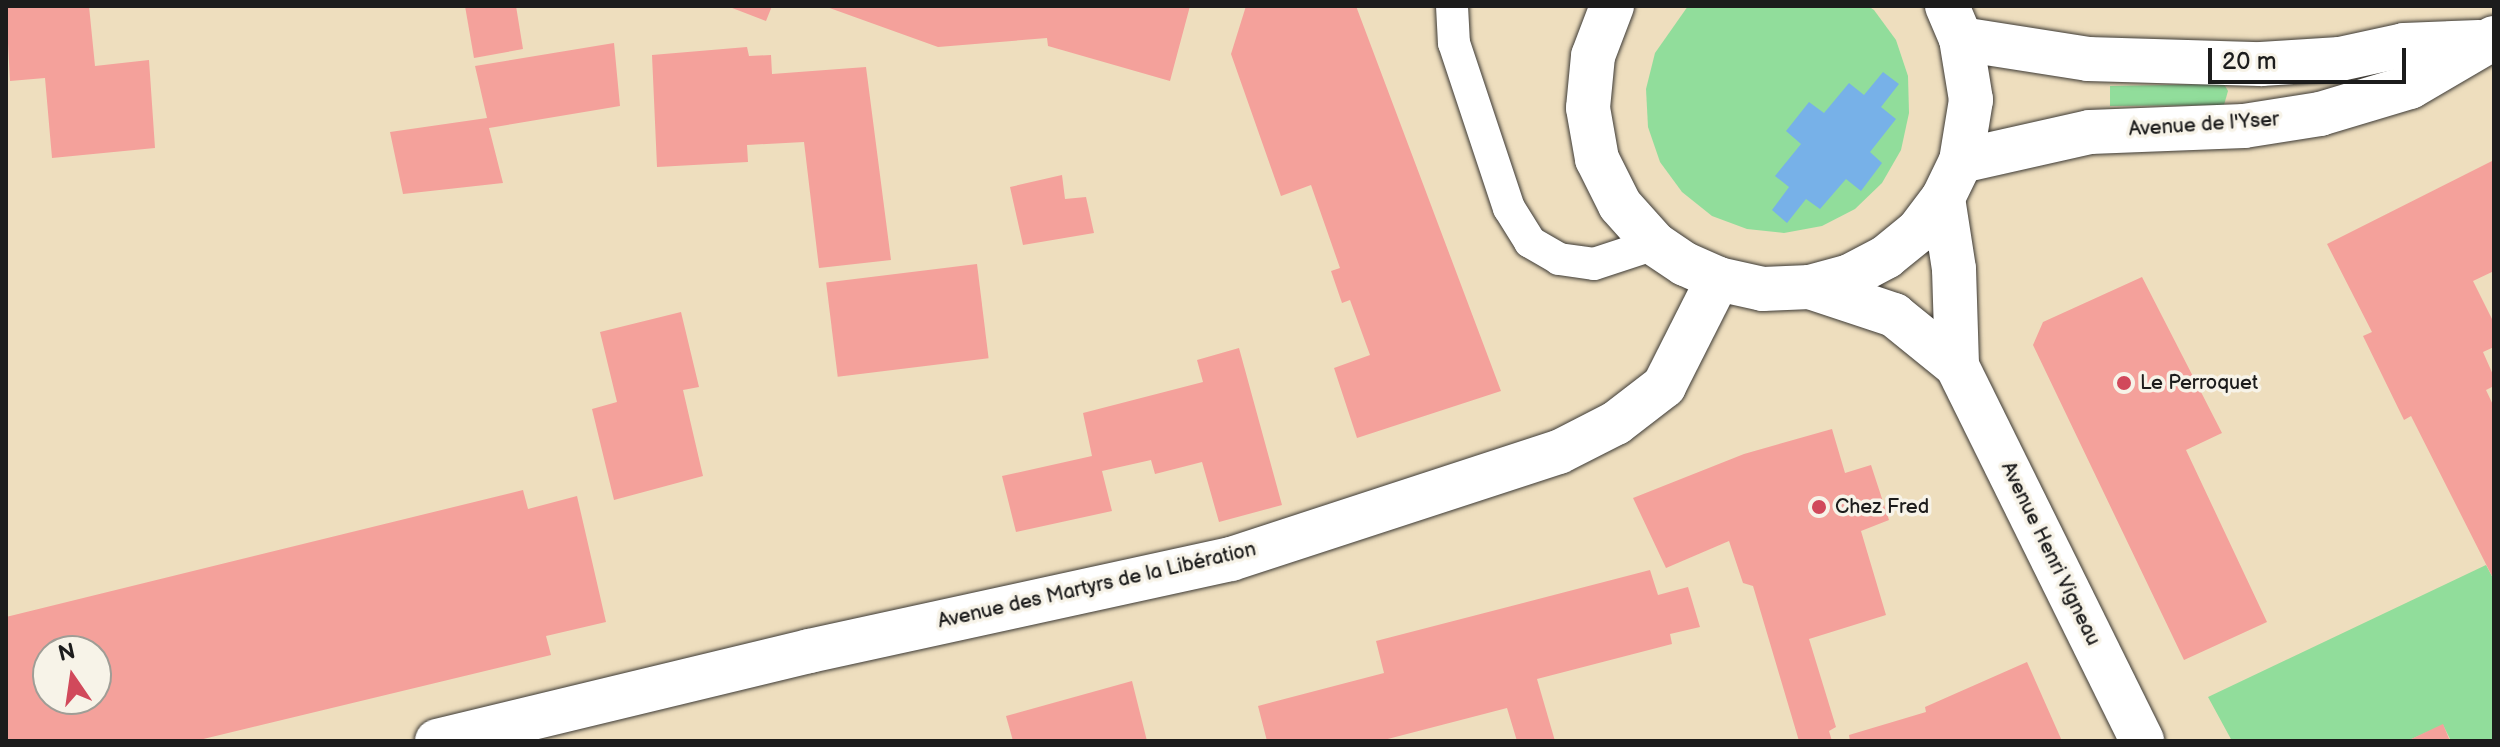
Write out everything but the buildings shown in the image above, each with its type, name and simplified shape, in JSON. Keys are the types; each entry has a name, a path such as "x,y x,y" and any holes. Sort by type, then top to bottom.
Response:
{"main road":[{"path":"1609,7 1593,56 1588,108 1597,159 1620,205 1655,244 1718,279 1763,289 1810,287 1886,257 1918,231 1952,179 1971,100 1954,22"},
{"name":"Avenue de l'Yser","path":"1954,22 2088,59 2261,64 2340,59 2404,45 2488,40"},
{"name":"Avenue de l'Yser","path":"1952,179 2090,132 2244,126 2320,114 2410,87 2488,40"},
{"name":"Avenue Henri Vigneau","path":"1952,179 1957,366 2142,741"},
{"name":"Avenue des Martyrs de la Libération","path":"437,741 809,651 1231,559 1559,452 1616,423 1664,386 1718,279"},
{"name":"Avenue Henri Vigneau","path":"1810,287 1894,315 1957,366"}],"lane":[{"path":"1452,6 1454,43 1509,208 1530,242 1559,259 1594,264 1655,244"}],"green space":[{"path":"1688,6 1868,6 1874,10 1896,40 1908,76 1909,113 1901,150 1882,183 1855,209 1822,226 1784,233 1747,229 1712,216 1682,192 1660,162 1648,127 1646,89 1655,53"},
{"path":"2224,84 2228,91 2224,105 2110,106 2110,86"},
{"path":"2486,565 2494,580 2494,741 2451,741 2443,725 2407,741 2232,741 2208,697"}],"water":[{"path":"1883,72 1899,84 1881,107 1896,119 1870,152 1882,163 1861,191 1846,179 1820,209 1806,199 1787,223 1772,210 1789,187 1775,176 1801,144 1786,131 1809,102 1824,113 1849,83 1864,95"}],"place":[{"name":"Le Perroquet","path":"2124,383"},
{"name":"Chez Fred","path":"1819,507"}]}
